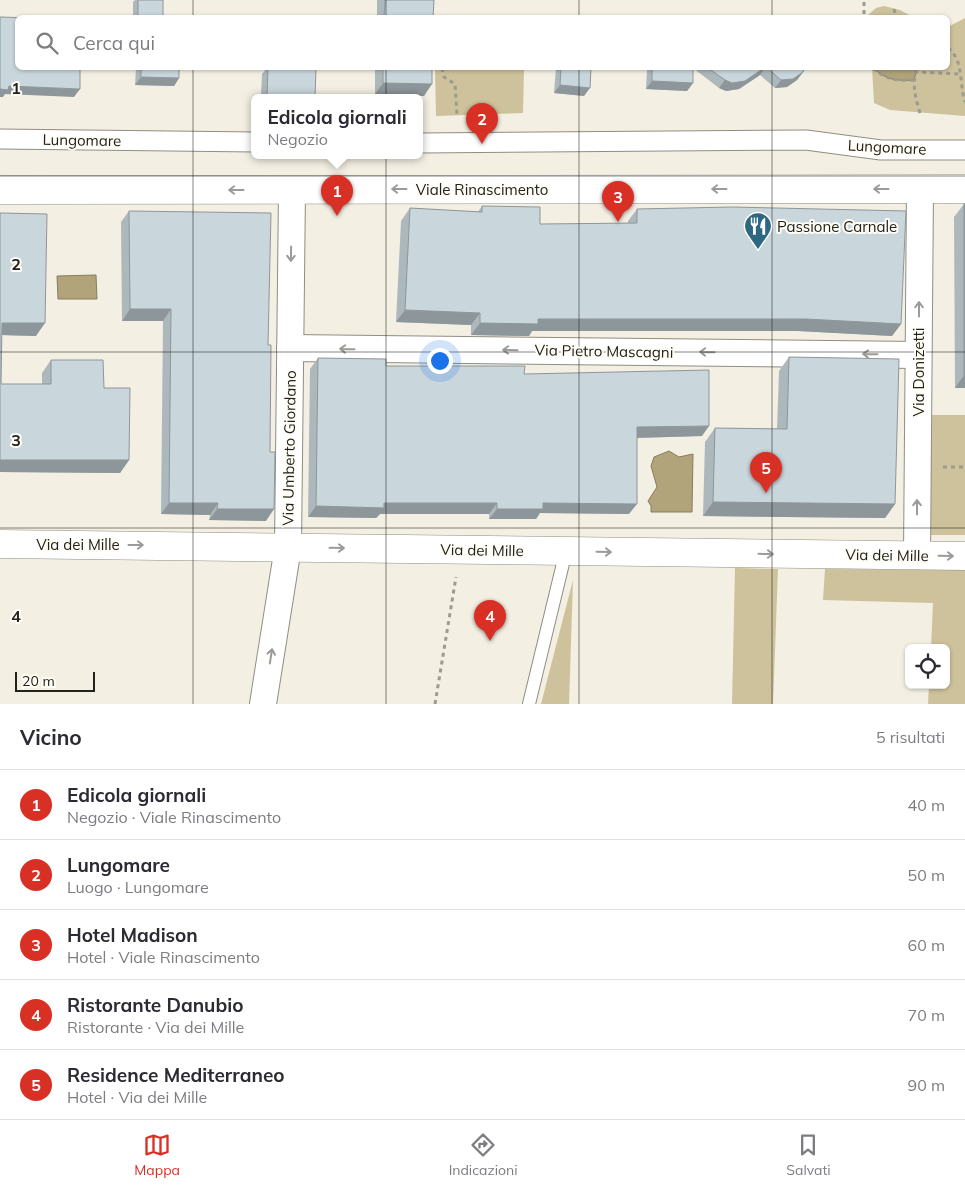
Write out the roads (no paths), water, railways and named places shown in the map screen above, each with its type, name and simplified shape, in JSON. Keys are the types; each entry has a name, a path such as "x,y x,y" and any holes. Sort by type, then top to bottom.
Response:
{"street":[{"name":"Lungomare","path":"0,139 251,142"},
{"name":"Lungomare","path":"423,142 806,140 881,150 965,150"},
{"name":"Via Donizetti","path":"917,556 920,189"},
{"name":"Viale Rinascimento","path":"0,190 965,189"},
{"name":"Via Umberto Giordano","path":"263,704 288,547 292,190"},
{"name":"Via Pietro Mascagni","path":"290,348 918,355"},
{"name":"Via dei Mille","path":"0,544 965,556"}],"lane":[{"path":"529,704 566,551"}],"place":[{"name":"Lungomare","path":"482,144"},
{"name":"Edicola giornali","path":"337,216"},
{"name":"Hotel Madison","path":"618,222"},
{"name":"Passione Carnale","path":"758,250"},
{"name":"Residence Mediterraneo","path":"766,493"},
{"name":"Ristorante Danubio","path":"490,641"}]}
